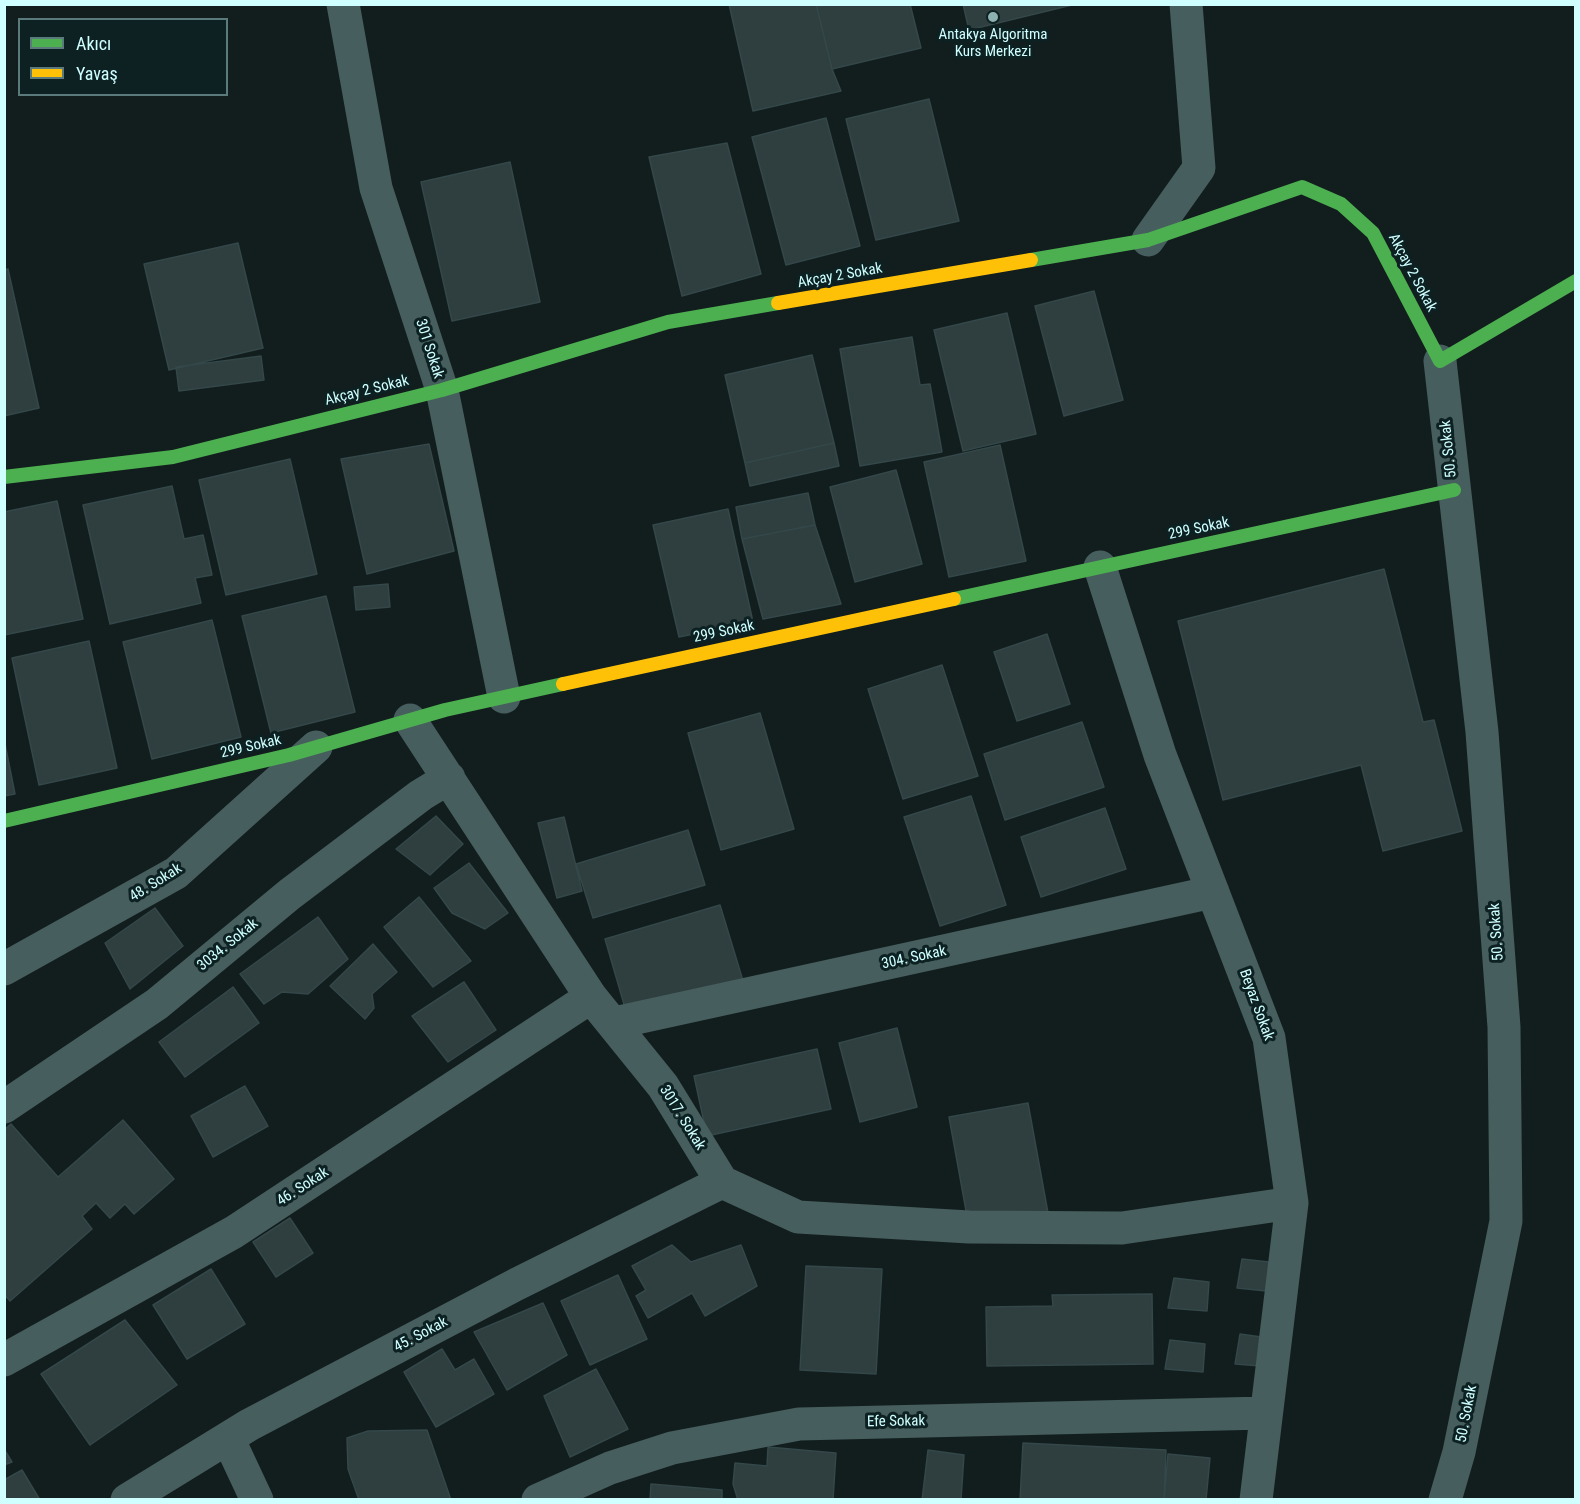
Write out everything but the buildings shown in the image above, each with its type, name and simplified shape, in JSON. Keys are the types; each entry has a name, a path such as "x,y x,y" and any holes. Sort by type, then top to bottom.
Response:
{"street":[{"name":"301 Sokak","path":"343,4 376,188 442,390 504,697"},
{"path":"1148,240 1199,168 1186,4"},
{"name":"Akçay 2 Sokak","path":"4,477 173,457 442,390 668,322 1148,240 1302,187 1341,204 1373,234 1440,361"},
{"path":"1440,361 1575,281"},
{"name":"50. Sokak","path":"1440,361 1482,732 1502,991 1506,1221 1459,1452 1444,1500"},
{"name":"299 Sokak","path":"4,821 316,747 410,720 504,697 1454,490"},
{"name":"Beyaz Sokak","path":"1100,567 1160,755 1269,1038 1292,1203 1256,1500"},
{"name":"3017. Sokak","path":"410,720 591,997 663,1086 722,1182"},
{"name":"48. Sokak","path":"4,969 176,873 316,747"},
{"name":"3034. Sokak","path":"4,1107 157,1004 290,894 421,795 449,778"},
{"name":"304. Sokak","path":"614,1023 1213,892"},
{"name":"46. Sokak","path":"4,1360 234,1232 591,997"},
{"path":"722,1182 798,1216 969,1227 1122,1228 1292,1203"},
{"name":"45. Sokak","path":"127,1500 228,1438 517,1284 722,1182"},
{"name":"Efe Sokak","path":"538,1500 610,1468 672,1448 798,1424 1265,1413"},
{"path":"228,1438 257,1500"}],"traffic: fast":[{"path":"1031,260 1148,240 1302,187 1341,204 1373,233 1440,361 1576,281"},
{"path":"4,477 173,457 442,390 668,322 778,303"},
{"path":"954,599 1454,490"},
{"path":"4,821 289,755 445,710 563,684"}],"traffic: slow":[{"path":"778,303 1031,260"},
{"path":"563,684 954,599"}],"place":[{"name":"Antakya Algoritma Kurs Merkezi","path":"993,17"}]}
